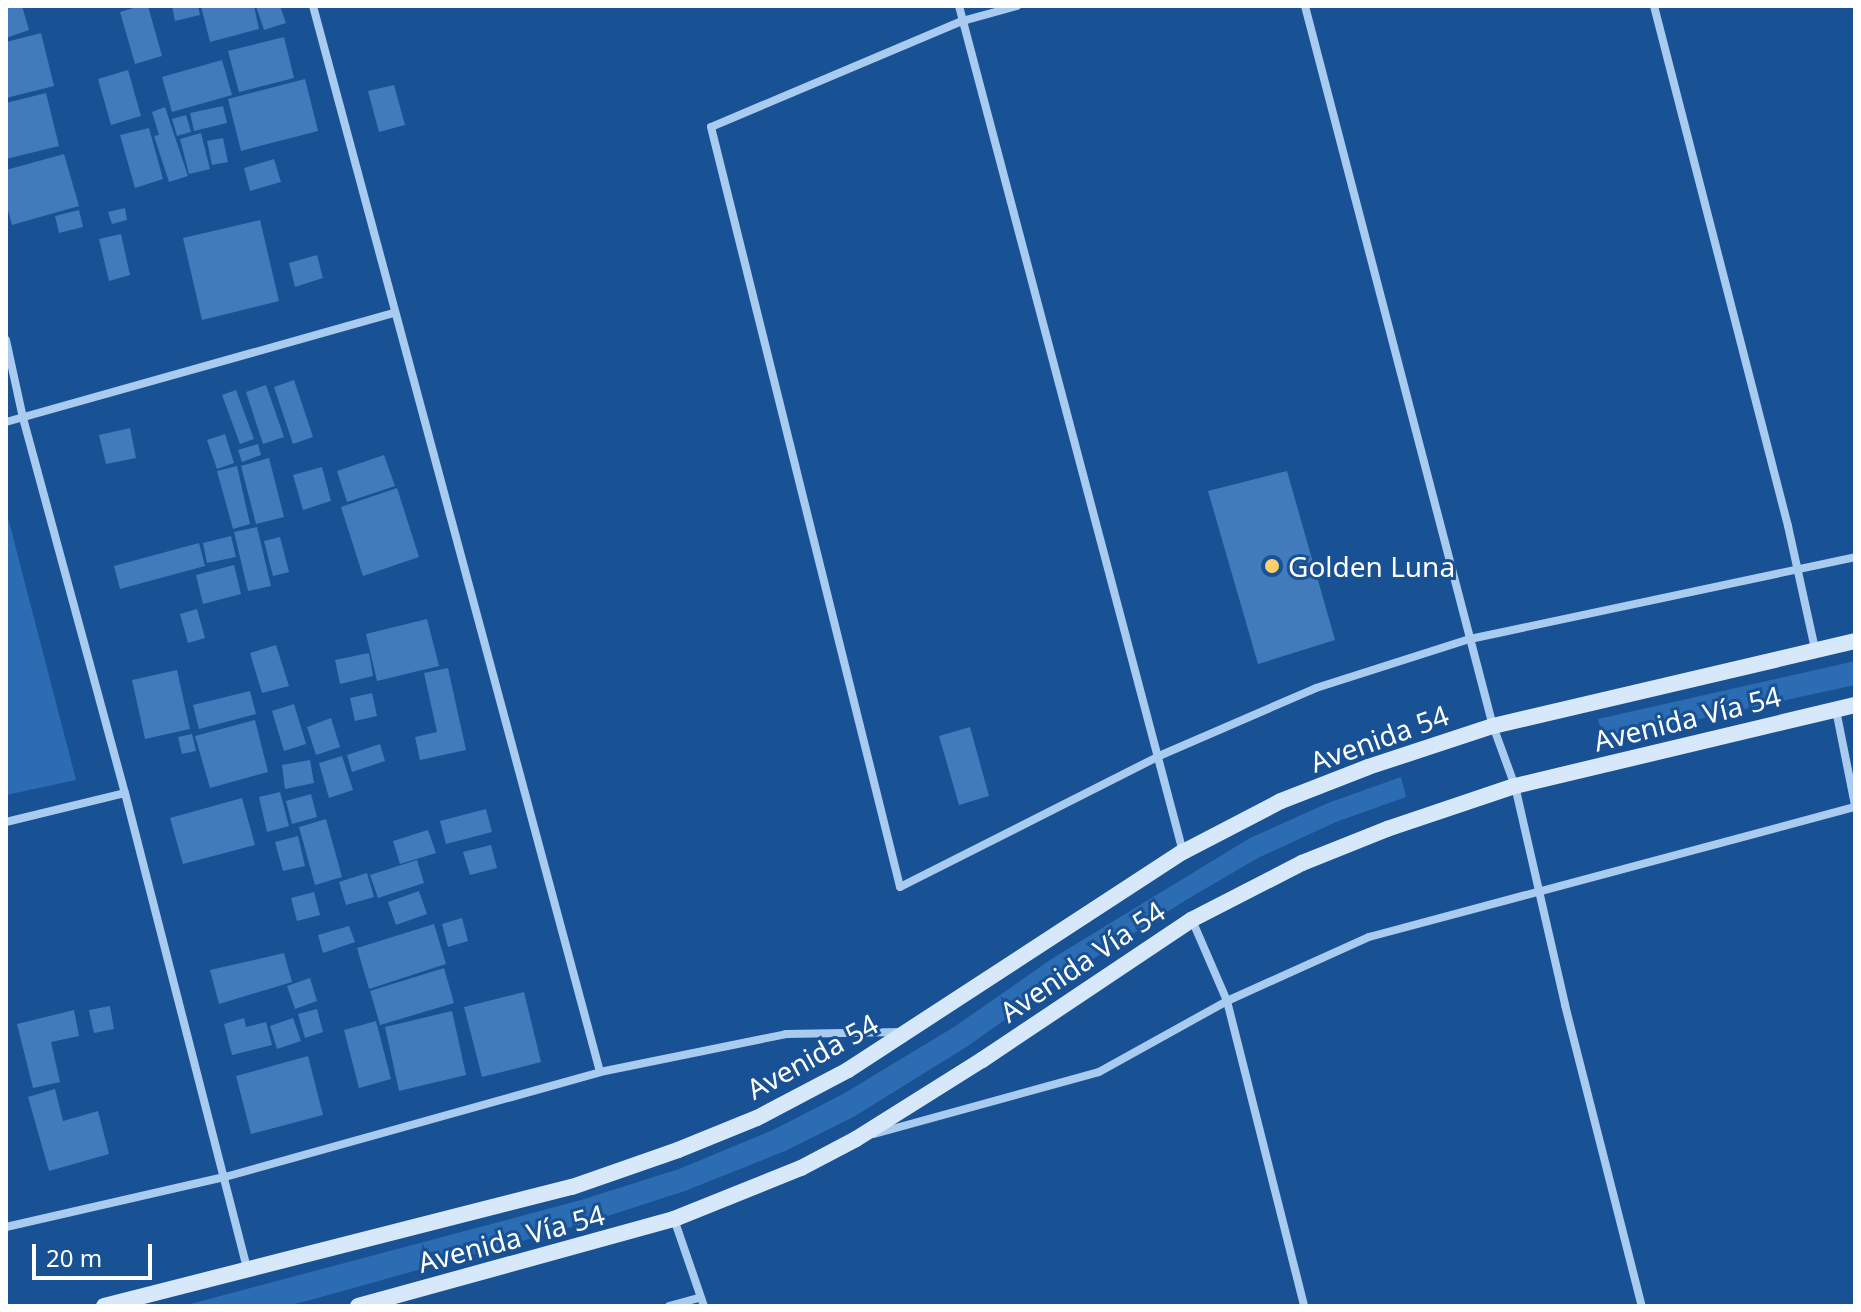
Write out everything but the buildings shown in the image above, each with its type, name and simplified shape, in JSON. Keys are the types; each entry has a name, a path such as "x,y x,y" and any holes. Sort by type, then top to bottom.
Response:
{"main road":[{"name":"Avenida Vía 54","path":"1493,726 1855,641"},
{"name":"Avenida Vía 54","path":"358,1306 674,1219 801,1168 856,1139 982,1060 1191,920 1302,863 1387,829 1515,786 1855,705"},
{"name":"Avenida 54","path":"104,1306 572,1187 678,1150 809,1092 908,1032 1183,852 1281,801 1368,767 1493,726"}],"street":[{"path":"313,6 600,1072"},
{"path":"959,6 1183,852"},
{"path":"1017,6 962,21 711,127 900,887 1159,756 1316,688 1470,639 1855,557"},
{"path":"1305,6 1493,726 1515,786 1538,891 1642,1306"},
{"path":"1654,6 1798,567 1815,649"},
{"path":"6,422 394,313"},
{"path":"6,340 23,418 125,793 248,1271"},
{"path":"856,1139 1099,1072 1227,1001 1369,937 1855,806 1836,709"},
{"path":"6,822 125,793"},
{"path":"1191,920 1227,1001 1304,1306"},
{"path":"6,1227 225,1177 600,1072 786,1034 908,1032"},
{"path":"669,1306 702,1302 674,1219"}],"shaded area":[{"path":"6,510 76,780 6,795"},
{"path":"1855,661 1855,685 1603,740 1598,719"},
{"path":"1401,777 1406,797 1336,822 1258,858 1066,976 968,1046 855,1116 785,1151 685,1191 586,1223 287,1306 183,1306 581,1200 679,1169 773,1130 843,1094 954,1027 1053,958 1250,838 1328,803"}],"place":[{"name":"Golden Luna","path":"1272,566"}]}
